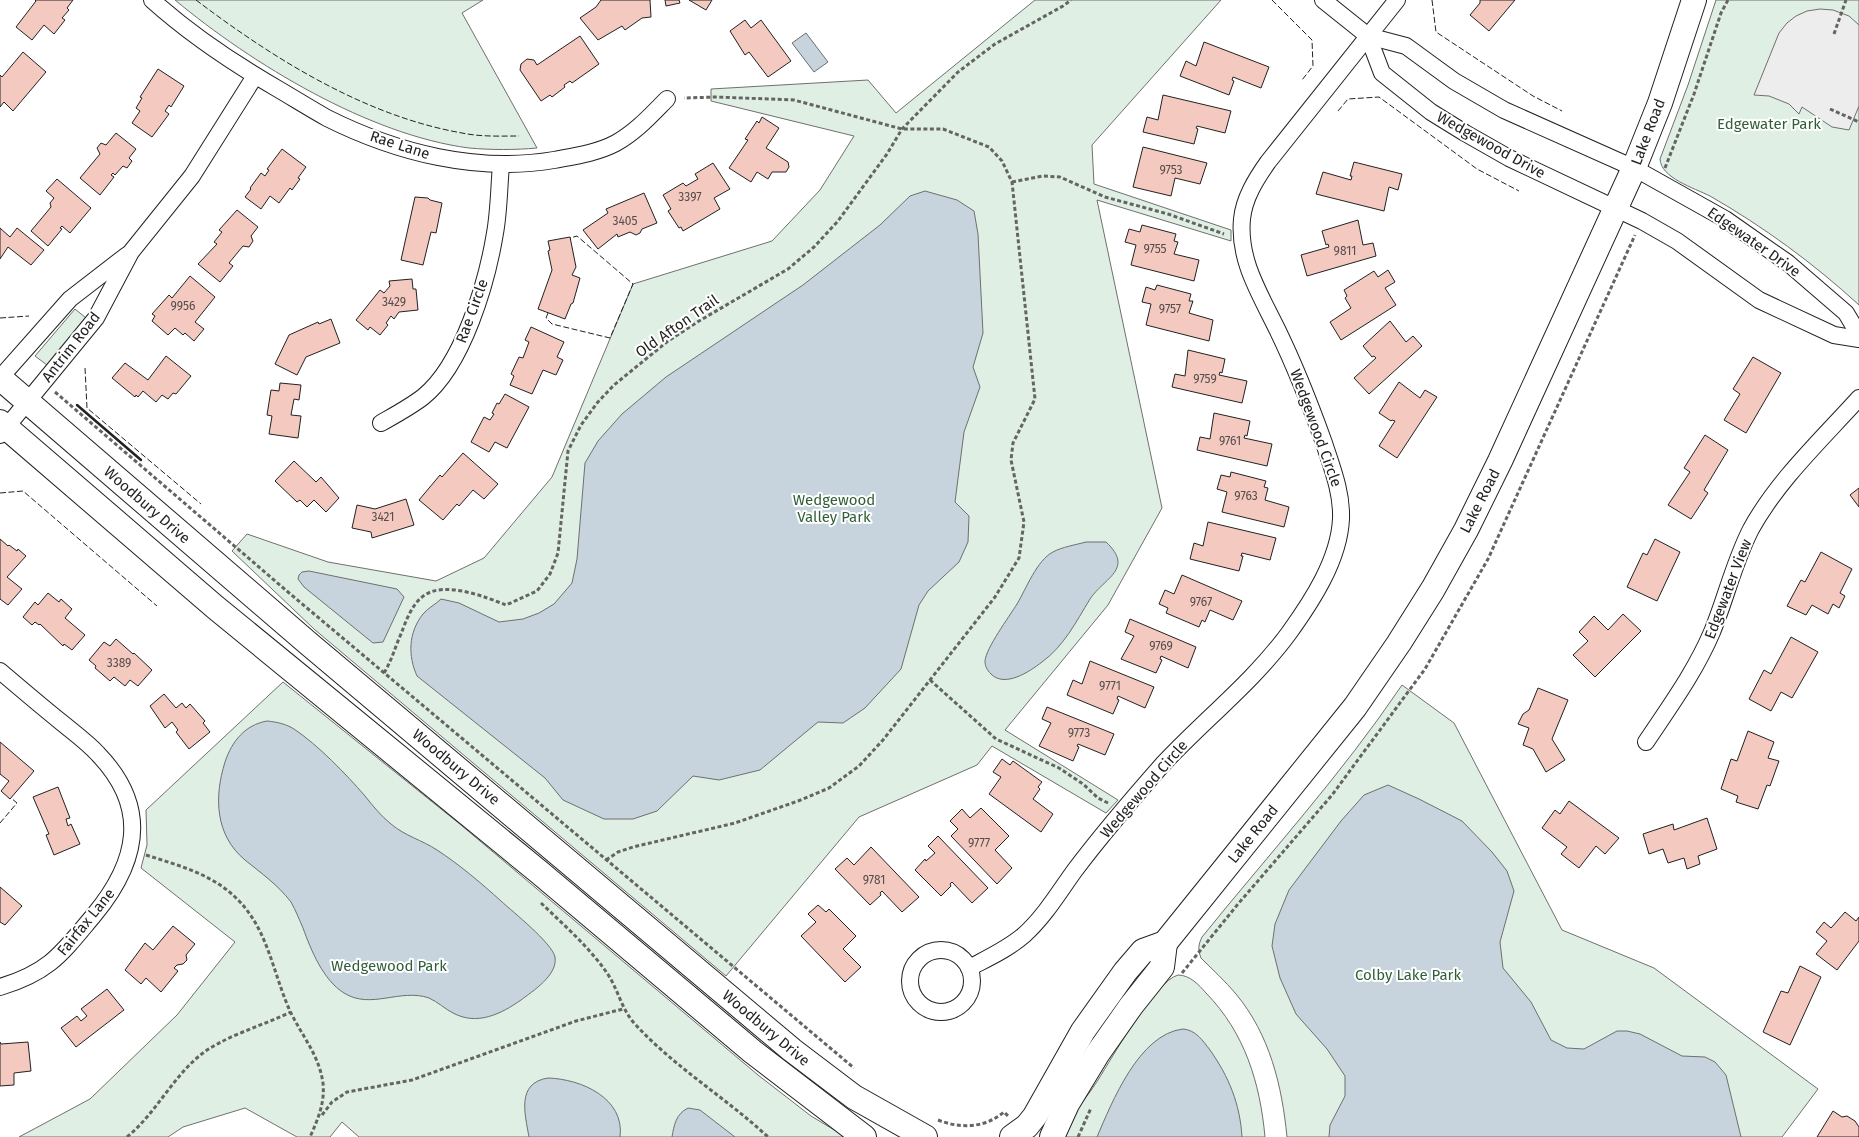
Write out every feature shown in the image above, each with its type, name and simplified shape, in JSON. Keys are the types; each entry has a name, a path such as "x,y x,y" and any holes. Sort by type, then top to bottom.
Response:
{"main road":[{"name":"Lake Road","path":"1012,1137 1027,1126 1035,1116 1083,1031 1125,972 1143,951 1165,943 1355,707 1433,589 1466,530 1500,461 1634,168 1660,103 1694,0"},
{"name":"Woodbury Drive","path":"0,378 309,644 792,1050 854,1097 929,1127"},
{"name":"Woodbury Drive","path":"2,428 222,613 539,872 753,1052 864,1137"},
{"path":"1052,1137 1067,1104 1098,1053 1131,1006 1162,967 1165,943"}],"street":[{"name":"Rae Lane","path":"152,0 206,45 328,118 400,147 446,159 501,164 545,162 578,156 614,144 631,133 667,99"},
{"path":"1323,0 1368,36 1406,46 1454,81 1504,110 1634,168"},
{"name":"Wedgewood Circle","path":"969,968 1010,945 1034,926 1100,839 1164,764 1269,659 1310,601 1326,570 1337,544 1341,521 1341,501 1336,478 1296,371 1251,278 1244,254 1242,218 1255,181 1268,162 1397,0"},
{"name":"Wedgewood Drive","path":"1368,36 1382,73 1431,112 1509,158 1615,210"},
{"name":"Antrim Road","path":"2,428 28,402 96,318 130,252 192,176 255,76"},
{"name":"Rae Circle","path":"381,423 423,397 444,374 460,346 476,306 488,268 496,231 501,164"},
{"name":"Edgewater Drive","path":"1634,168 1724,219 1788,263 1846,313 1859,335"},
{"path":"1615,210 1642,221 1677,241 1759,300 1834,335 1859,339"},
{"name":"Antrim Road","path":"0,378 70,298 130,252"},
{"name":"Edgewater View","path":"1646,742 1696,666 1712,632 1738,556 1751,529 1769,501 1859,398"},
{"name":"Fairfax Lane","path":"0,671 98,753 114,774 127,798 133,822 131,850 122,875 110,895 59,956 42,970 22,980 0,987"}],"path":[{"name":"Old Afton Trail","path":"384,673 393,656 412,608 425,595 439,590 475,593 506,605 537,591 550,574 558,552 568,451 581,425 597,403 614,385 668,341 788,268 814,247 838,220 887,154 902,129 958,72 987,50 1071,0"},
{"path":"1834,34 1846,0"},
{"path":"606,860 618,852 632,847 735,823 798,801 829,788 859,766 883,740 995,597 1019,558 1024,522 1011,460 1013,443 1035,399 1012,182 1002,161 989,147 943,129 902,129 794,100 716,97 667,99"},
{"path":"1830,109 1859,122"},
{"path":"1012,182 1043,176 1060,177 1105,197 1168,214 1228,235 1242,236"},
{"path":"69,405 855,1069"},
{"path":"930,680 996,739 1059,768 1103,801"},
{"path":"131,850 202,874 238,900 255,920 263,936 291,1012 314,1051 322,1075 323,1102 310,1137"},
{"path":"535,898 574,935 601,965 616,988 623,1008 636,1024 674,1061 768,1137"},
{"path":"1178,978 1202,948"},
{"path":"317,1121 332,1102 347,1092 412,1080 576,1020 623,1008"},
{"path":"127,1137 142,1123 172,1085 199,1056 224,1040 291,1012"},
{"path":"929,1127 950,1124 969,1126 990,1121 1004,1112"}],"green space":[{"path":"175,0 483,0 462,13 537,148 503,150 469,148 431,141 352,112 275,72 239,48"},
{"name":"Wedgewood Valley Park","path":"1035,0 1221,0 1092,145 1094,184 1231,230 1231,241 1097,200 1162,508 1108,605 1005,730 1118,800 1106,813 992,746 977,765 859,817 726,976 314,629 232,551 247,534 328,562 436,581 484,558 552,477 633,284 772,241 820,190 854,136 711,101 711,89 868,80 896,113"},
{"name":"Edgewater Park","path":"1716,0 1859,0 1859,305 1806,260 1769,233 1710,196 1679,182 1666,172 1662,166 1660,159 1688,85"},
{"path":"75,309 86,318 47,365 35,356"},
{"name":"Wedgewood Park","path":"283,682 461,825 758,1075 811,1116 846,1137 359,1137 342,1122 330,1137 297,1137 245,1108 183,1127 168,1137 19,1137 90,1099 177,1015 235,942 141,868 147,845 146,810"},
{"name":"Colby Lake Park","path":"1402,685 1454,723 1562,930 1654,968 1818,1089 1782,1137 1287,1137 1278,1080 1258,1026 1236,994 1201,958 1200,943 1202,937 1330,782"},
{"path":"1182,975 1197,984 1220,1008 1231,1025 1248,1060 1254,1078 1263,1117 1265,1137 1060,1137 1146,1005 1169,980"}],"shaded area":[{"path":"1833,10 1849,16 1859,25 1859,106 1849,130 1832,127 1802,107 1799,114 1789,104 1769,96 1754,95 1779,33 1796,16 1807,11"},
{"path":"806,33 828,62 814,72 792,43"},
{"path":"925,191 957,200 974,211 978,234 983,333 973,367 980,387 964,432 955,502 969,516 968,542 959,562 928,591 919,605 901,669 865,708 843,723 818,722 760,770 719,780 693,776 657,811 633,819 604,819 563,800 545,778 417,676 412,661 411,645 414,629 418,621 425,612 441,599 459,603 499,622 523,619 539,613 554,604 572,583 577,559 585,463 598,441 622,414 666,377 803,285 880,225 910,196"},
{"path":"1086,542 1106,542 1118,559 1114,573 1090,599 1069,633 1050,656 1031,670 1017,677 1003,679 991,674 985,665 986,655 1042,561 1053,552 1064,547"},
{"path":"309,571 397,589 404,597 383,642 373,643 304,587 298,579 299,575 302,572"},
{"path":"267,721 288,726 303,736 341,769 391,824 454,862 531,928 547,944 555,957 553,970 544,982 505,1010 480,1018 462,1017 429,998 407,995 365,1000 354,998 337,987 324,973 319,964 291,902 275,885 235,850 223,827 220,815 219,789 221,775 228,754 240,735 252,726"},
{"path":"1388,785 1462,821 1492,852 1507,871 1514,891 1500,942 1503,968 1531,1002 1551,1040 1567,1048 1584,1049 1617,1031 1627,1031 1640,1034 1682,1056 1705,1057 1715,1062 1726,1075 1741,1137 1329,1137 1330,1125 1345,1096 1345,1076 1327,1049 1296,1014 1280,978 1272,946 1275,924 1289,890 1341,821 1364,795"},
{"path":"1183,1029 1192,1031 1202,1040 1223,1070 1236,1102 1242,1137 1097,1137 1119,1089 1140,1056 1153,1043 1167,1034"},
{"path":"548,1078 574,1082 598,1093 608,1101 616,1111 620,1123 620,1137 529,1137 525,1110 527,1093 531,1086 538,1081"},
{"path":"688,1108 700,1110 735,1137 672,1137 678,1117"}],"building":[{"path":"35,0 73,0 67,8 69,10 62,18 65,20 54,34 44,25 32,40 16,27"},
{"path":"601,0 650,0 651,17 642,18 625,30 622,26 598,40 580,18 596,7"},
{"path":"665,0 679,0 680,3 666,6"},
{"path":"689,0 712,0 706,10"},
{"path":"1480,0 1515,0 1489,31 1470,15 1480,3"},
{"path":"745,20 751,28 761,20 791,61 768,77 749,52 745,55 730,31"},
{"path":"580,36 599,64 572,83 570,81 564,85 565,87 552,97 550,95 541,101 520,70 521,64 527,59 534,60 537,65"},
{"path":"1204,42 1269,67 1261,88 1233,77 1232,80 1234,81 1229,95 1180,76 1186,61 1196,66"},
{"path":"23,52 46,72 13,111 4,102 0,107 0,75 2,77"},
{"path":"158,69 184,86 171,107 169,105 165,111 169,114 152,137 132,123 140,111 136,108 142,98 140,97"},
{"path":"1163,95 1231,111 1225,133 1197,126 1194,144 1143,132 1147,117 1158,120"},
{"path":"762,117 779,128 766,148 788,162 789,167 786,172 772,172 768,179 757,172 751,182 729,168 748,140 745,139 757,121 759,123"},
{"path":"116,133 136,149 129,158 132,161 127,168 123,166 115,175 113,173 111,175 114,177 100,195 80,178 100,154 97,148 101,143 106,145"},
{"path":"1143,147 1207,163 1200,184 1175,178 1171,196 1133,187"},
{"path":"282,149 306,167 292,190 290,188 279,203 270,196 261,209 245,197 261,173 265,176 269,170 267,169"},
{"path":"1354,162 1402,174 1398,190 1389,187 1384,211 1316,194 1323,172 1351,180 1352,176 1350,176"},
{"path":"713,163 730,189 714,198 720,209 683,231 668,211 671,209 663,195 683,183 686,186 698,179 695,174"},
{"path":"57,179 91,208 70,233 62,226 60,228 62,229 48,246 31,231 51,207 50,203 54,198 46,191"},
{"path":"644,193 657,223 642,229 636,235 630,232 618,237 617,234 598,249 583,230 608,213 606,209"},
{"path":"415,197 428,198 442,203 436,233 431,232 423,265 401,260"},
{"path":"237,210 258,227 251,236 253,241 249,247 243,246 229,263 233,266 220,282 198,264 217,244 214,242 222,232 219,230"},
{"path":"1358,220 1363,245 1373,243 1376,256 1307,276 1301,255 1329,247 1328,244 1326,245 1322,231"},
{"path":"1142,225 1176,234 1174,241 1178,242 1174,254 1199,260 1194,281 1131,265 1136,245 1125,242 1129,229 1140,232"},
{"path":"0,228 10,237 17,228 44,250 31,265 8,247 0,259"},
{"path":"570,237 576,267 572,275 580,278 573,303 565,319 538,309 552,270 548,241"},
{"path":"1388,270 1395,282 1385,288 1396,305 1341,340 1330,322 1351,308 1345,298 1347,296 1344,290 1374,271 1378,277"},
{"path":"190,276 215,297 195,322 204,329 194,341 185,333 183,335 175,328 168,335 152,321 155,316 152,314 169,295 172,298"},
{"path":"412,279 413,289 416,289 418,310 399,312 394,319 391,316 386,323 388,325 380,335 370,327 368,330 356,320 380,290 384,293 390,286 389,281"},
{"path":"1157,285 1191,294 1189,301 1193,301 1189,313 1213,320 1209,341 1146,325 1151,304 1142,302 1146,287 1155,290"},
{"path":"331,319 340,343 306,357 297,375 275,364 289,335 318,322 319,324"},
{"path":"1390,321 1406,342 1413,336 1422,346 1369,394 1354,378 1376,358 1372,357 1363,346"},
{"path":"531,327 564,342 557,357 563,360 556,375 543,370 532,394 510,385 514,376 511,374 519,357 523,358 529,342 525,340"},
{"path":"1188,350 1225,359 1222,373 1220,372 1219,375 1247,381 1242,403 1172,387 1175,374 1185,376"},
{"path":"166,356 191,376 176,394 173,393 168,399 162,395 156,402 143,391 138,397 136,395 135,397 112,378 125,363 148,380"},
{"path":"1753,357 1781,373 1746,433 1724,420 1740,394 1733,389"},
{"path":"1399,382 1420,398 1425,390 1437,397 1397,458 1379,446 1395,421 1391,421 1379,413"},
{"path":"280,383 301,385 299,400 294,399 291,415 301,416 298,438 269,434 272,416 267,415 271,390 279,391"},
{"path":"505,394 529,407 507,448 495,442 489,452 471,442 484,417 490,420 497,403 499,404"},
{"path":"1214,413 1250,421 1247,436 1245,435 1244,438 1272,444 1267,466 1197,450 1200,437 1210,439"},
{"path":"1705,435 1728,450 1704,490 1708,493 1691,519 1668,505 1690,472 1684,468"},
{"path":"463,453 498,484 484,499 473,490 443,520 419,500 440,475 442,477"},
{"path":"294,461 316,482 321,477 339,498 326,512 314,500 307,507 300,500 297,502 275,481"},
{"path":"1231,472 1266,481 1264,487 1268,488 1265,500 1289,507 1284,527 1222,512 1227,492 1217,489 1221,475 1230,477"},
{"path":"1859,488 1859,507 1850,495"},
{"path":"406,499 414,525 372,538 371,532 352,528 357,505 375,509"},
{"path":"1208,522 1276,538 1270,560 1242,553 1239,571 1190,559 1194,543 1203,546"},
{"path":"0,539 26,556 7,577 22,589 8,605 0,599"},
{"path":"1655,539 1680,552 1657,601 1627,587 1643,553 1647,555"},
{"path":"1821,552 1852,569 1840,593 1845,596 1839,608 1833,604 1828,614 1812,605 1806,615 1787,606 1801,580 1805,582"},
{"path":"1182,575 1242,601 1233,620 1210,610 1205,622 1202,620 1199,627 1166,613 1168,608 1159,604 1165,590 1174,594"},
{"path":"48,593 59,602 61,599 72,609 65,618 85,635 72,650 64,644 63,646 40,624 35,622 32,625 23,617 35,602 38,605"},
{"path":"1623,614 1641,631 1595,677 1573,655 1588,641 1579,632 1594,616 1608,630"},
{"path":"1130,619 1196,647 1188,668 1161,656 1160,659 1162,660 1156,673 1121,659 1134,636 1125,632"},
{"path":"1791,637 1818,652 1792,698 1781,692 1771,711 1749,699 1764,670 1771,674"},
{"path":"116,639 152,670 138,686 130,680 125,686 114,677 110,681 89,660 104,642 110,646"},
{"path":"1090,661 1154,687 1145,708 1118,696 1117,699 1119,700 1113,714 1067,695 1073,680 1082,684"},
{"path":"1538,688 1568,700 1552,739 1565,760 1546,772 1533,749 1523,745 1529,728 1518,724 1523,714 1529,710"},
{"path":"164,694 176,708 182,703 186,708 190,704 205,721 203,723 210,732 189,749 176,732 178,730 172,722 165,728 150,706"},
{"path":"1047,707 1114,734 1105,755 1078,744 1077,746 1079,747 1073,761 1039,746 1051,723 1042,719"},
{"path":"1748,731 1774,742 1768,758 1779,761 1770,786 1767,785 1758,809 1736,802 1738,796 1721,789 1731,759 1737,761"},
{"path":"0,742 34,771 10,799 1,791 9,781 0,774"},
{"path":"1002,759 1010,765 1013,761 1042,782 1038,787 1040,789 1033,799 1053,814 1041,832 989,794 1001,777 993,772"},
{"path":"58,787 70,818 66,819 68,826 71,824 80,844 54,855 46,835 49,834 33,797"},
{"path":"1569,801 1619,838 1605,854 1596,846 1579,868 1561,854 1567,847 1542,828 1555,810 1560,814"},
{"path":"981,808 1009,836 995,850 1012,868 997,884 951,836 958,829 950,821 962,809 970,818"},
{"path":"1707,818 1717,849 1698,856 1700,864 1687,869 1684,858 1668,863 1663,849 1649,854 1643,834 1673,824 1674,830"},
{"path":"938,836 988,888 972,903 952,882 951,886 941,896 915,870 925,859 926,861 935,853 928,846"},
{"path":"871,847 919,897 902,912 882,891 881,895 870,905 835,869 847,858 854,865"},
{"path":"0,887 22,906 5,925 0,922"},
{"path":"818,905 826,912 829,909 856,936 843,949 861,967 845,982 801,936 816,922 808,914"},
{"path":"1845,912 1856,921 1859,917 1859,941 1837,970 1816,954 1827,941 1816,932 1824,922 1831,928"},
{"path":"173,926 195,944 186,955 187,960 174,968 178,971 161,992 146,978 141,984 125,970 145,943 153,950"},
{"path":"1800,966 1821,977 1790,1045 1763,1032 1781,991 1788,993"},
{"path":"107,989 124,1010 76,1047 61,1028 77,1016 81,1021 87,1016 81,1009"},
{"path":"0,1042 1,1044 28,1042 31,1071 14,1073 14,1085 0,1086"},
{"path":"1833,1111 1842,1117 1847,1116 1855,1121 1859,1127 1859,1137 1817,1137"}],"fence":[{"path":"196,0 289,64 356,99 426,125 476,135 519,136"},
{"path":"1272,0 1312,40 1313,66 1302,80"},
{"path":"1432,0 1436,32 1533,96 1562,111"},
{"path":"1338,111 1348,99 1379,97 1477,169 1519,191"},
{"path":"548,313 546,318 552,324 610,338 633,284 577,236 570,238"},
{"path":"0,318 29,316"},
{"path":"85,368 87,408 201,504"},
{"path":"0,493 23,491 157,606"},
{"path":"0,823 17,803 11,798"}],"wall":[{"path":"77,405 141,460"}]}
